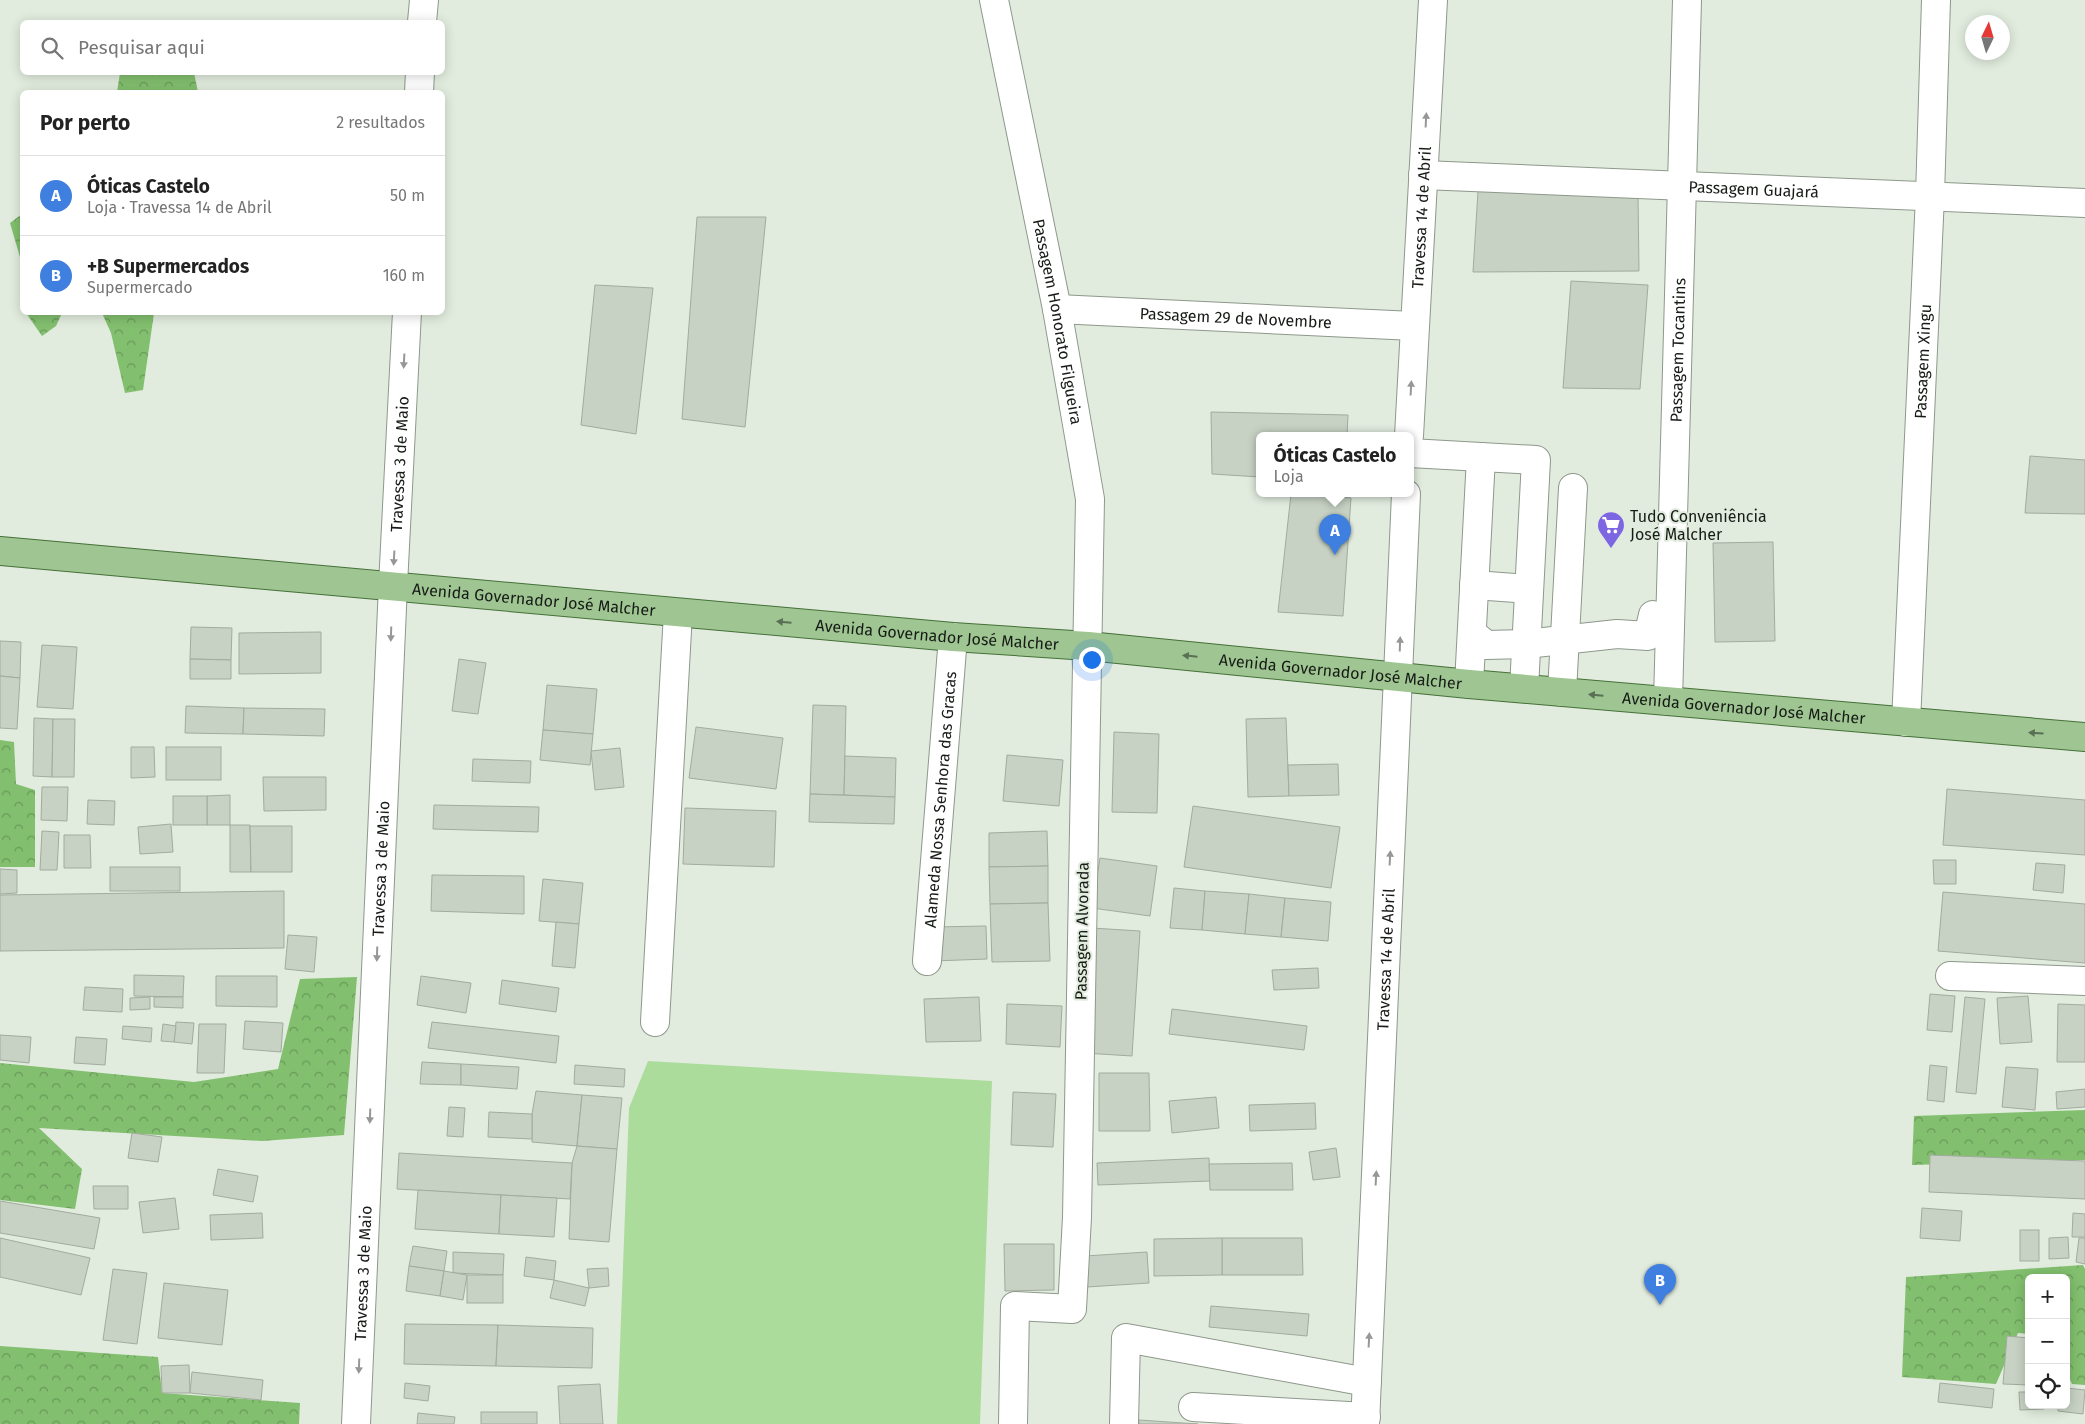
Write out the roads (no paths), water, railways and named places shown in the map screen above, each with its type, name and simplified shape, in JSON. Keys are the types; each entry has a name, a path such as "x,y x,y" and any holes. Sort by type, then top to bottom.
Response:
{"main road":[{"name":"Avenida Governador José Malcher","path":"0,551 953,637 1088,646 1469,684 2085,737"}],"street":[{"path":"422,20 424,0"},
{"name":"Passagem Honorato Filgueira","path":"994,0 1057,309 1090,499 1088,646"},
{"name":"Travessa 14 de Abril","path":"1409,432 1433,0"},
{"name":"Passagem Tocantins","path":"1668,701 1688,0"},
{"name":"Passagem Xingu","path":"1906,722 1930,196 1936,0"},
{"path":"419,90 420,75"},
{"name":"Passagem Guajará","path":"1423,175 2085,203"},
{"name":"Passagem 29 de Novembre","path":"1057,309 1414,326"},
{"name":"Travessa 3 de Maio","path":"356,1424 407,315"},
{"path":"1414,453 1536,460 1524,688"},
{"path":"1469,684 1481,457"},
{"path":"1562,692 1573,488"},
{"name":"Travessa 14 de Abril","path":"1365,1420 1406,497"},
{"path":"1474,585 1529,589"},
{"path":"655,1022 678,612"},
{"path":"1472,633 1486,645 1526,644 1617,634 1648,636 1653,615"},
{"name":"Alameda Nossa Senhora das Gracas","path":"928,960 953,637"},
{"name":"Passagem Alvorada","path":"1013,1424 1015,1306 1072,1309 1077,1217 1088,646"},
{"path":"1950,976 2085,981"},
{"path":"1124,1424 1126,1338 1367,1382"},
{"path":"1193,1407 1365,1420"}],"place":[{"name":"Tudo Conveniência José Malcher","path":"1611,549"},
{"name":"Óticas Castelo","path":"1335,555"},
{"name":"+B Supermercados","path":"1660,1305"}]}
